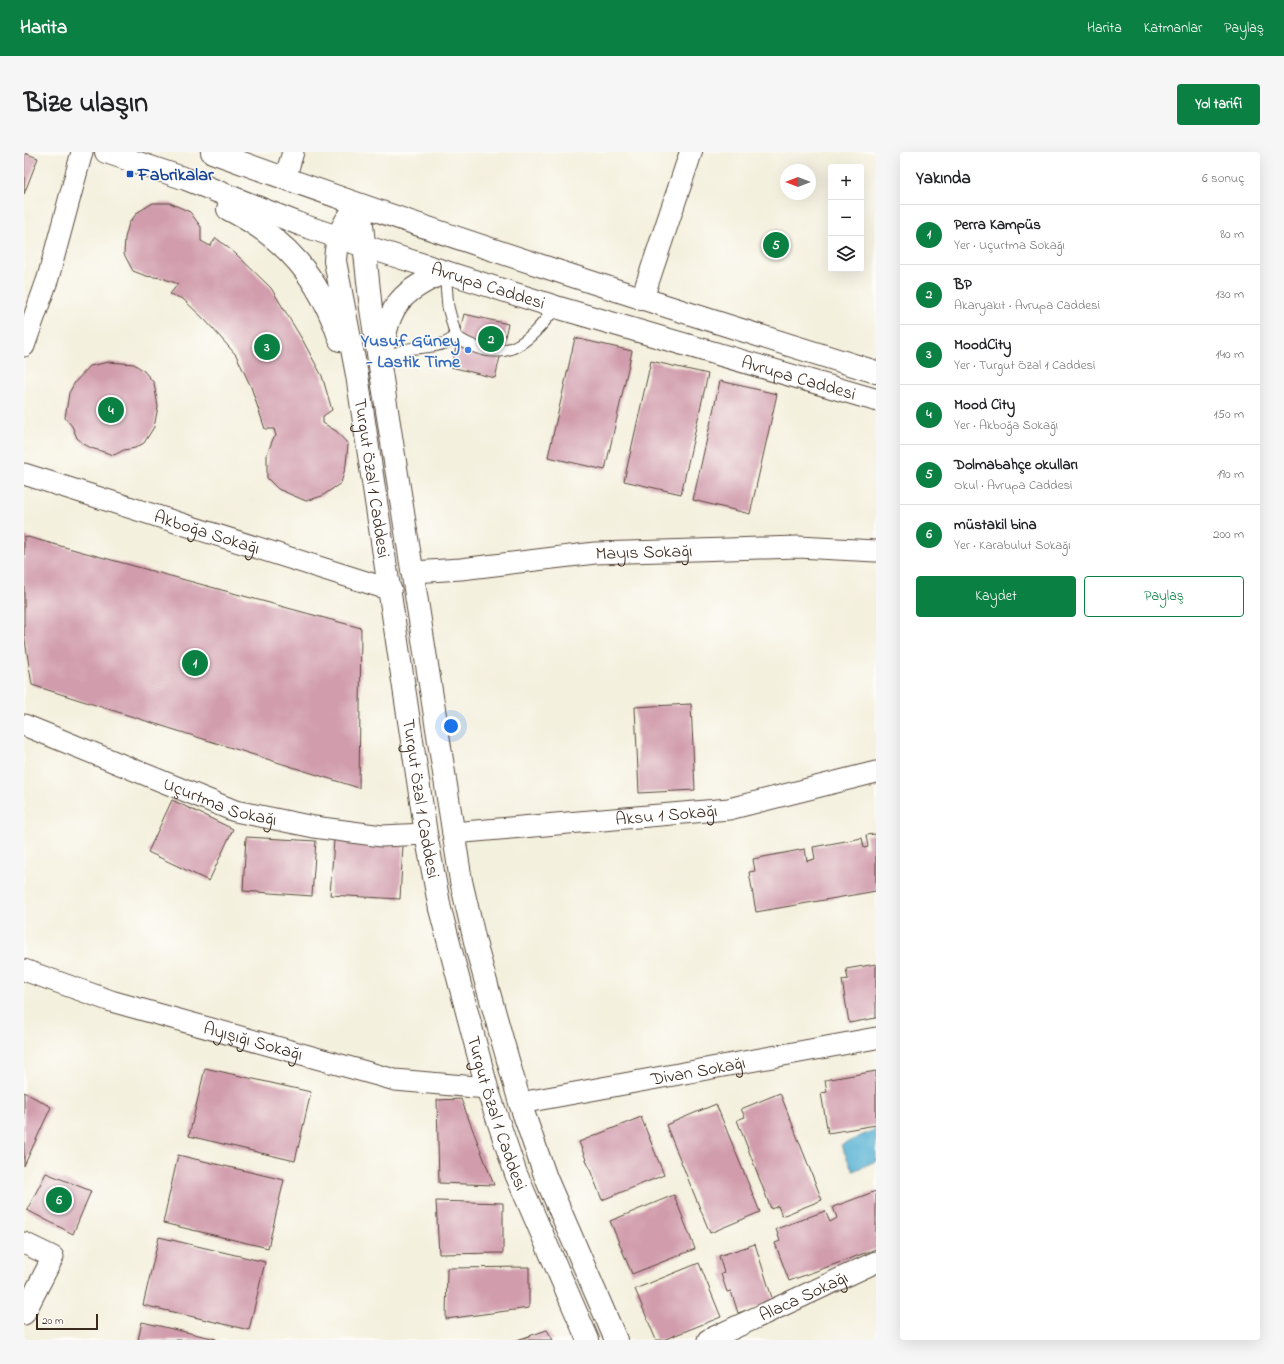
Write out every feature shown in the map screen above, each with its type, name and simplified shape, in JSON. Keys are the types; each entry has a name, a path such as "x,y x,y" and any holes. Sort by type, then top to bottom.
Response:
{"street":[{"path":"24,346 48,278 82,152"},
{"name":"Avrupa Caddesi","path":"106,152 186,179 302,225 364,246 556,307 876,400"},
{"name":"Avrupa Caddesi","path":"212,152 360,206 642,299 876,372"},
{"path":"285,179 293,152"},
{"path":"642,299 691,152"},
{"path":"186,179 221,205 251,221 276,238 295,258 316,286 333,319 347,361 357,374"},
{"path":"338,237 352,211 360,206"},
{"name":"Turgut Özal 1 Caddesi","path":"360,206 366,278 460,881 477,950 520,1103 546,1178 616,1340"},
{"name":"Turgut Özal 1 Caddesi","path":"338,237 335,261 357,374 391,590 426,834 440,909 488,1088 516,1174 588,1340"},
{"path":"381,372 384,330 391,313 401,297 420,283 445,272"},
{"name":"Akboğa Sokağı","path":"24,474 391,590"},
{"name":"Mayıs Sokağı","path":"413,572 461,569 595,553 798,547 875,553"},
{"name":"Uçurtma Sokağı","path":"24,725 235,811 314,827 382,836 426,834"},
{"name":"Aksu 1 Sokağı","path":"453,833 729,808 876,772"},
{"name":"Ayışığı Sokağı","path":"24,970 111,1002 395,1080 488,1088"},
{"name":"Divan Sokağı","path":"520,1103 876,1038"},
{"path":"24,1243 53,1257 24,1314"},
{"name":"Alaca Sokağı","path":"708,1340 876,1262"}],"lane":[{"path":"445,272 448,307 456,337 474,347 487,351 501,352 517,346 533,336 556,307"},
{"path":"381,372 389,358 396,353 411,348 445,343 456,337"}],"water":[{"path":"876,1129 876,1161 853,1171 841,1145"}],"building":[{"path":"24,153 38,158 24,194"},
{"path":"153,203 170,203 190,212 201,227 201,241 210,246 216,238 236,254 271,288 302,339 322,376 332,410 323,416 323,423 336,431 348,444 346,465 341,483 322,496 306,501 278,489 267,478 267,454 273,439 276,436 274,429 265,429 251,387 236,355 206,321 183,299 170,294 178,284 162,278 146,276 133,271 124,254 125,238 129,223 138,212"},
{"path":"464,314 508,324 495,378 451,367"},
{"path":"575,338 632,351 605,470 548,457"},
{"path":"651,361 708,374 681,494 624,481"},
{"path":"109,362 134,364 144,371 154,383 158,407 154,427 144,443 135,448 124,450 114,455 91,448 84,444 77,438 72,426 65,418 69,393 75,382 90,366"},
{"path":"720,381 777,394 750,514 693,500"},
{"path":"24,536 361,628 359,788 32,685 24,634"},
{"path":"691,704 695,790 639,793 635,707"},
{"path":"172,800 233,829 209,881 148,852"},
{"path":"876,834 876,891 756,912 749,872 755,871 753,859 805,849 807,861 815,859 813,847 862,838 864,848 868,847 866,835"},
{"path":"246,837 316,841 312,896 243,891"},
{"path":"334,840 403,845 400,899 330,895"},
{"path":"876,964 876,1018 849,1023 842,980 848,979 846,969"},
{"path":"205,1068 311,1092 295,1161 189,1136"},
{"path":"876,1071 876,1125 828,1133 821,1093 827,1092 825,1080"},
{"path":"24,1092 51,1107 24,1166"},
{"path":"780,1093 822,1200 782,1216 778,1206 771,1209 737,1120 745,1117 741,1109"},
{"path":"461,1099 494,1185 439,1183 437,1100"},
{"path":"716,1104 760,1212 710,1233 666,1125"},
{"path":"641,1117 664,1175 602,1200 579,1142"},
{"path":"178,1155 284,1180 268,1248 163,1223"},
{"path":"46,1173 91,1191 73,1234 27,1210"},
{"path":"876,1191 876,1249 789,1281 775,1243 780,1241 776,1229 825,1211 830,1222 837,1218 833,1207"},
{"path":"674,1195 695,1249 632,1274 610,1221"},
{"path":"436,1201 503,1203 503,1253 439,1254"},
{"path":"159,1237 265,1262 249,1330 143,1305"},
{"path":"755,1244 773,1301 738,1313 731,1291 727,1292 721,1274 724,1273 719,1256"},
{"path":"699,1263 721,1317 663,1340 656,1340 635,1289"},
{"path":"529,1267 529,1308 446,1319 447,1268"},
{"path":"142,1322 216,1339 216,1340 138,1340"},
{"path":"547,1330 553,1340 517,1340"}],"place":[{"name":"Fabrikalar","path":"130,174"},
{"name":"Dolmabahçe okulları","path":"776,245"},
{"name":"BP","path":"491,339"},
{"name":"MoodCity","path":"267,347"},
{"name":"Yusuf Güney - Lastik Time","path":"468,350"},
{"name":"Mood City","path":"111,410"},
{"name":"Perra Kampüs","path":"195,663"},
{"name":"müstakil bina","path":"59,1200"}]}
